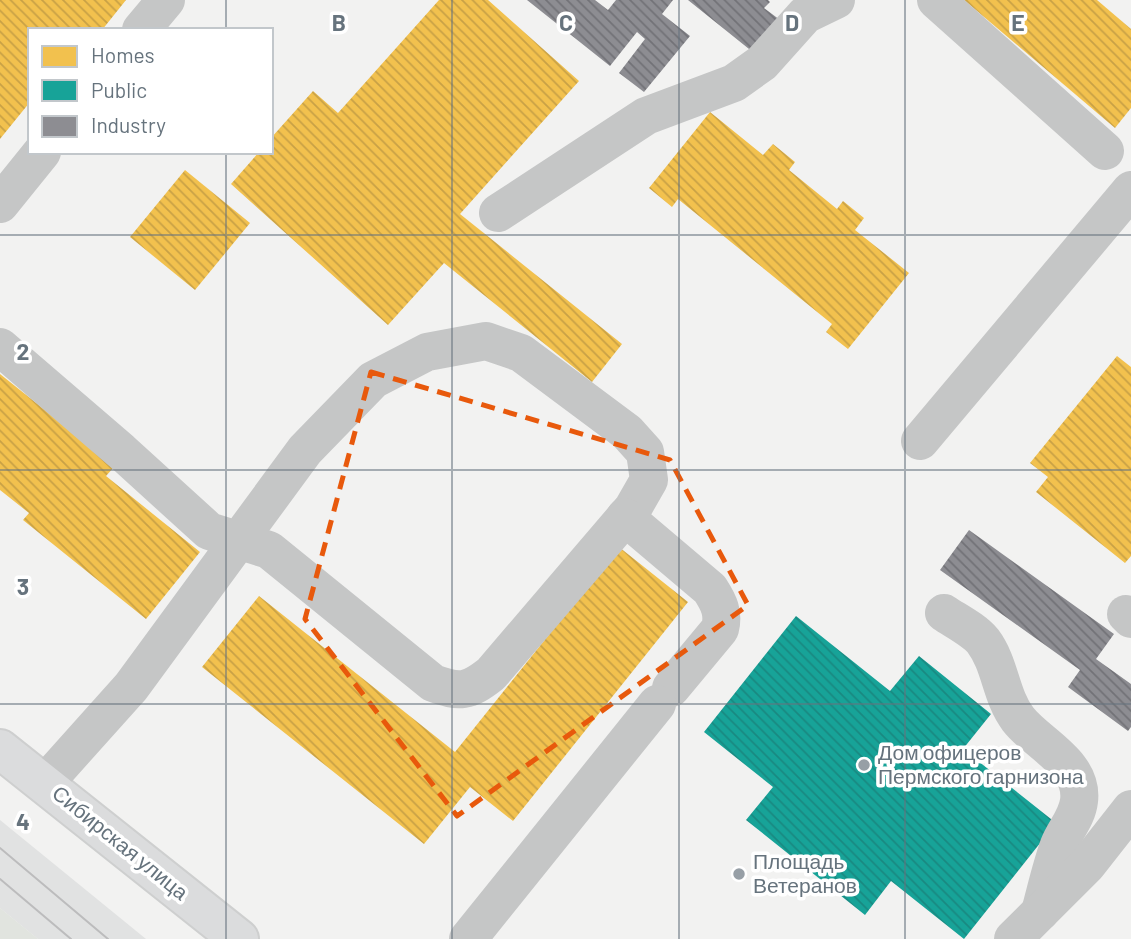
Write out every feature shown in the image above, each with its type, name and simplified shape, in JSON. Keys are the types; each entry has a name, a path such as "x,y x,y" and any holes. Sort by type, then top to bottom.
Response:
{"main road":[{"name":"Сибирская улица","path":"0,749 239,939"}],"lane":[{"path":"143,28 166,0"},
{"path":"936,0 1105,151"},
{"path":"498,213 646,116 734,83 762,63 810,5"},
{"path":"0,204 40,154"},
{"path":"920,441 1131,190"},
{"path":"0,347 209,531 238,541 269,550 433,683 454,690 473,688 491,674 625,517 649,480 645,452 627,432 521,353 486,341 427,352 373,380 305,450 238,541 131,687 45,783"},
{"path":"468,939 720,629 723,617 718,601 710,589 625,517"},
{"path":"944,613 981,639 996,662 1005,696 1018,719 1068,765 1077,782 1080,800 1060,843 1040,912"},
{"path":"1013,939 1125,830"}],"highlighted area":[{"path":"371,372 670,460 748,605 457,816 305,619"}],"shaded area":[{"path":"0,820 146,939 38,939 0,908"},
{"path":"0,908 38,939 0,939"}],"building: Homes":[{"path":"0,0 126,0 104,28 28,28 28,104 0,139"},
{"path":"439,0 488,0 579,81 460,214 622,344 592,382 444,263 388,325 231,184 257,154 273,154 273,136 313,91 338,113"},
{"path":"964,0 1097,0 1131,29 1131,108 1115,128"},
{"path":"710,112 763,155 773,144 795,162 789,170 837,209 843,201 864,218 855,230 909,273 848,349 826,332 832,324 678,199 672,207 649,188"},
{"path":"185,170 250,223 195,290 130,237"},
{"path":"1117,356 1131,367 1131,556 1125,563 1036,492 1048,477 1030,463"},
{"path":"0,374 115,466 106,476 200,552 146,619 23,520 29,513 0,490"},
{"path":"619,547 688,602 513,821 470,787 424,844 202,667 259,596 455,752"}],"building: Public":[{"name":"Дом офицеров Пермского гарнизона","path":"796,616 890,691 919,656 991,714 963,749 1056,823 964,939 891,881 865,915 746,820 773,787 704,732"}],"building: Industry":[{"path":"527,0 595,0 608,10 616,0 673,0 662,14 690,36 644,92 619,73 645,39 637,32 610,66"},
{"path":"688,0 768,0 770,2 764,8 780,20 754,53"},
{"path":"969,530 1114,634 1096,659 1131,684 1131,727 1128,731 1068,687 1080,670 940,570"}],"tram line":[{"path":"0,848 108,939"},
{"path":"0,879 71,939"}],"place":[{"name":"Дом офицеров Пермского гарнизона","path":"864,765"},
{"name":"Площадь Ветеранов","path":"739,874"}]}
